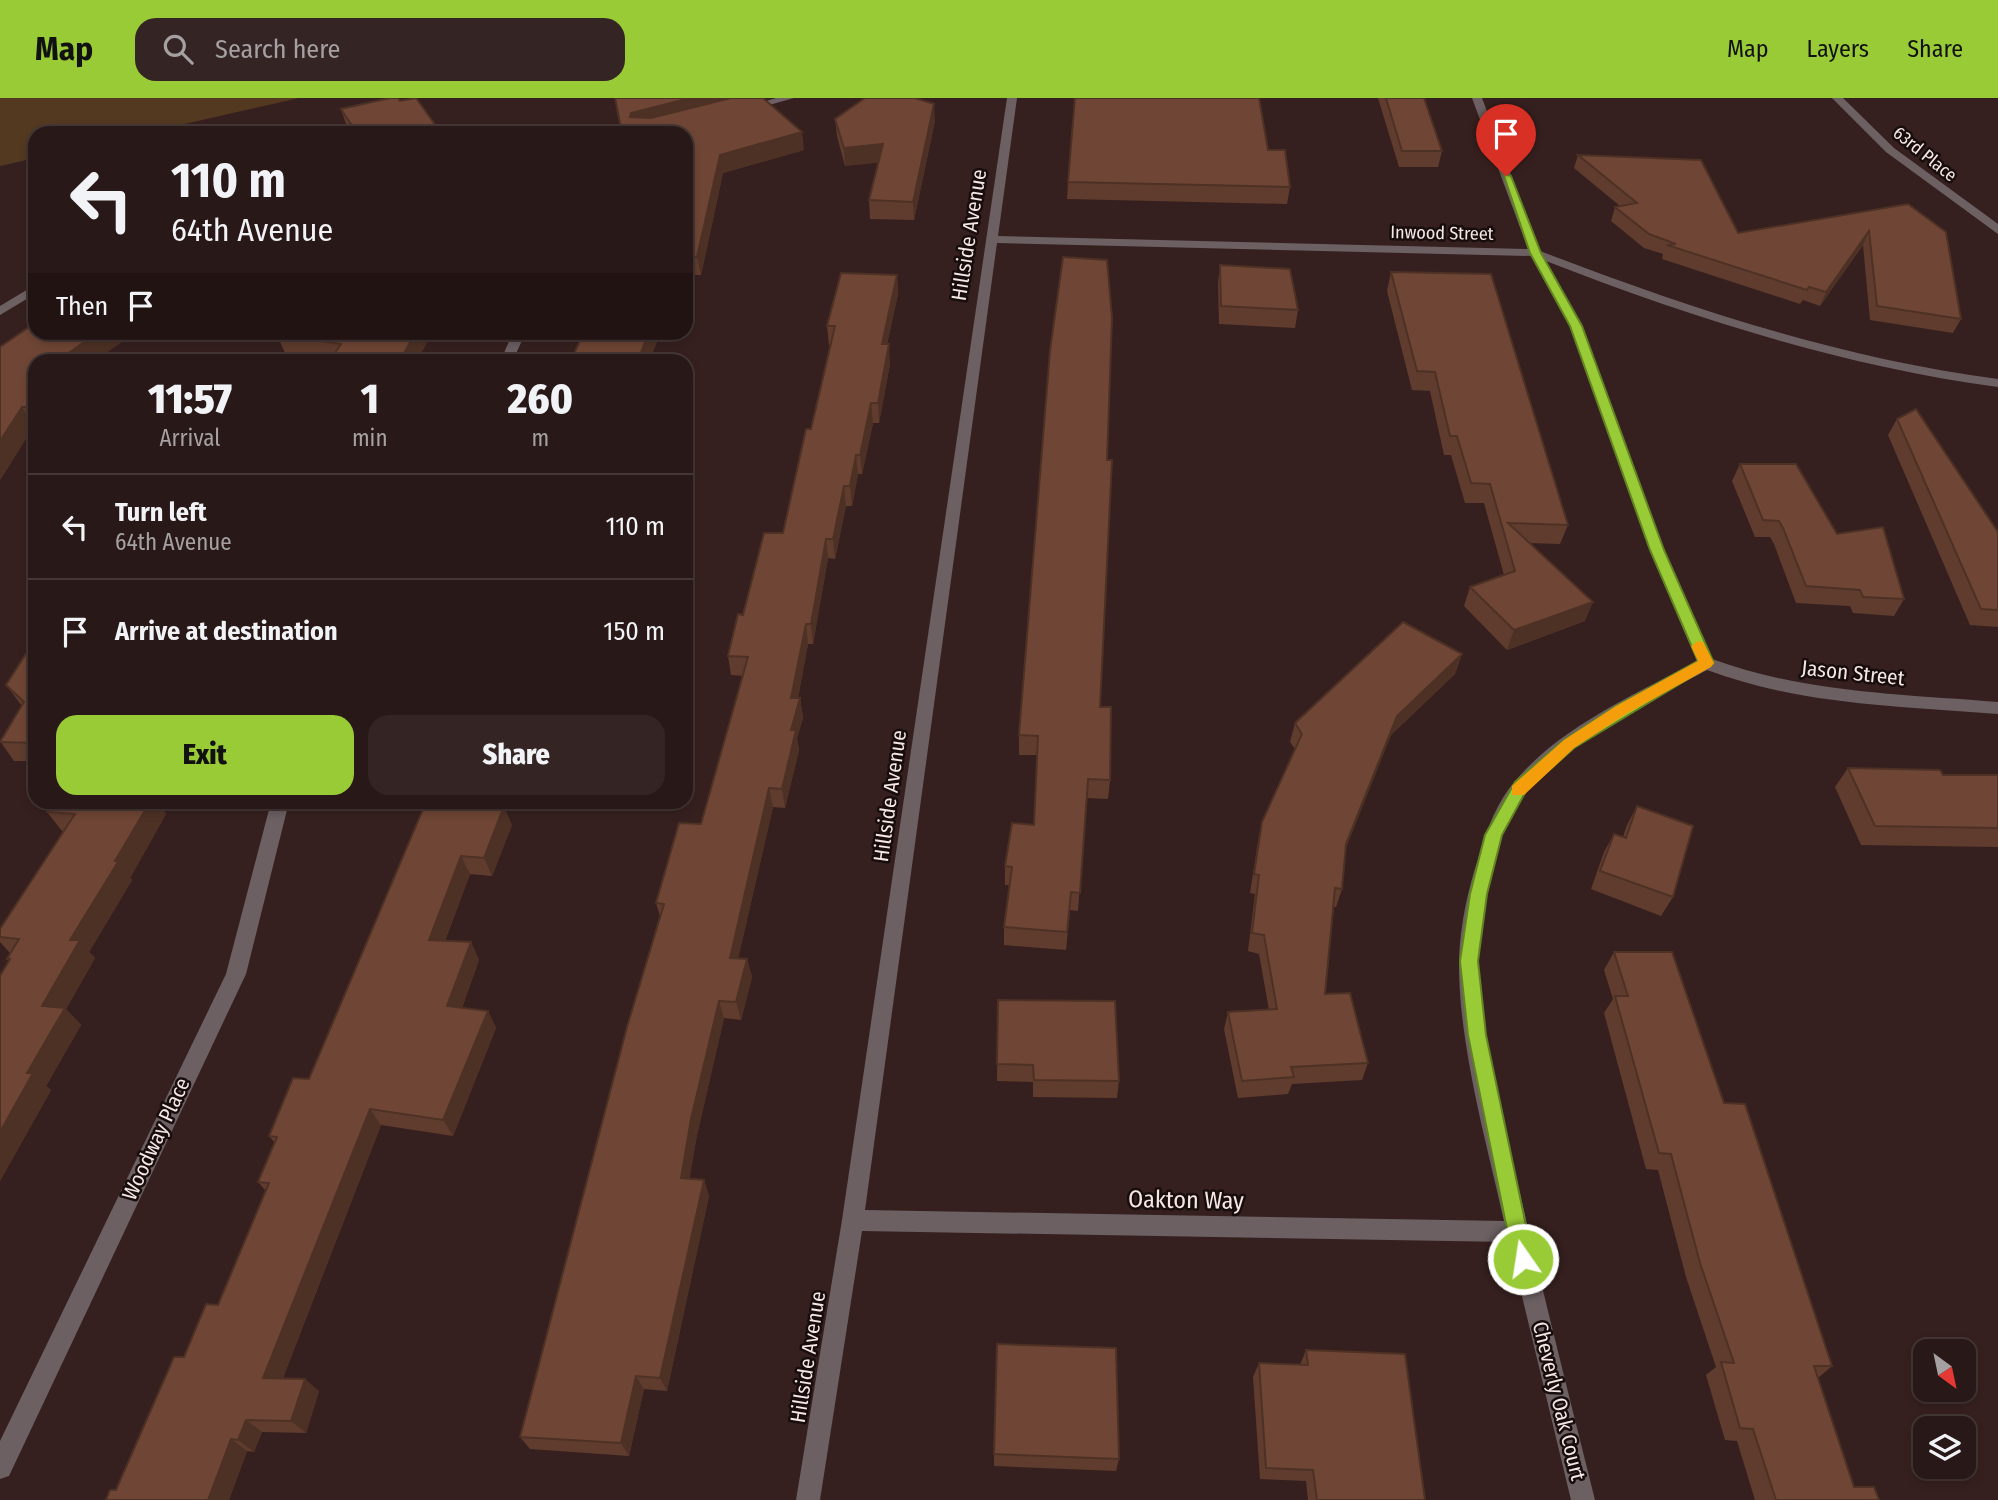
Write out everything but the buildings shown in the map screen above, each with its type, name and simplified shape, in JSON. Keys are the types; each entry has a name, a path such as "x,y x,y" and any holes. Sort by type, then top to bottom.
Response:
{"street":[{"path":"731,112 789,98"},
{"name":"Hillside Avenue","path":"808,1500 853,1220 1012,98"},
{"path":"1477,98 1535,253 1576,326 1657,550 1706,663"},
{"name":"63rd Place","path":"1837,98 1890,150 1998,230"},
{"name":"Inwood Street","path":"991,239 1535,253 1643,295 1783,338 1924,373 1998,383"},
{"path":"0,311 28,293"},
{"name":"Jason Street","path":"1706,663 1763,683 1801,689 1998,708"},
{"name":"Cheverly Oak Court","path":"1583,1500 1517,1232 1477,1035 1469,961 1479,894 1493,835 1520,786 1569,744 1621,710 1706,663"},
{"name":"Woodway Place","path":"0,1466 236,974 250,936 266,845 278,809"},
{"name":"Oakton Way","path":"853,1220 1517,1232"}],"shaded area":[{"path":"0,98 299,98 176,126 28,126 28,160 0,166"}],"slow traffic":[{"path":"1518,790 1569,744 1621,710 1706,663 1698,646"}],"route":[{"path":"1506,176 1535,253 1557,287 1576,326 1657,550 1681,611 1706,663 1621,710 1569,744 1520,786 1493,835 1479,894 1469,961 1477,1035 1523,1259"}]}
